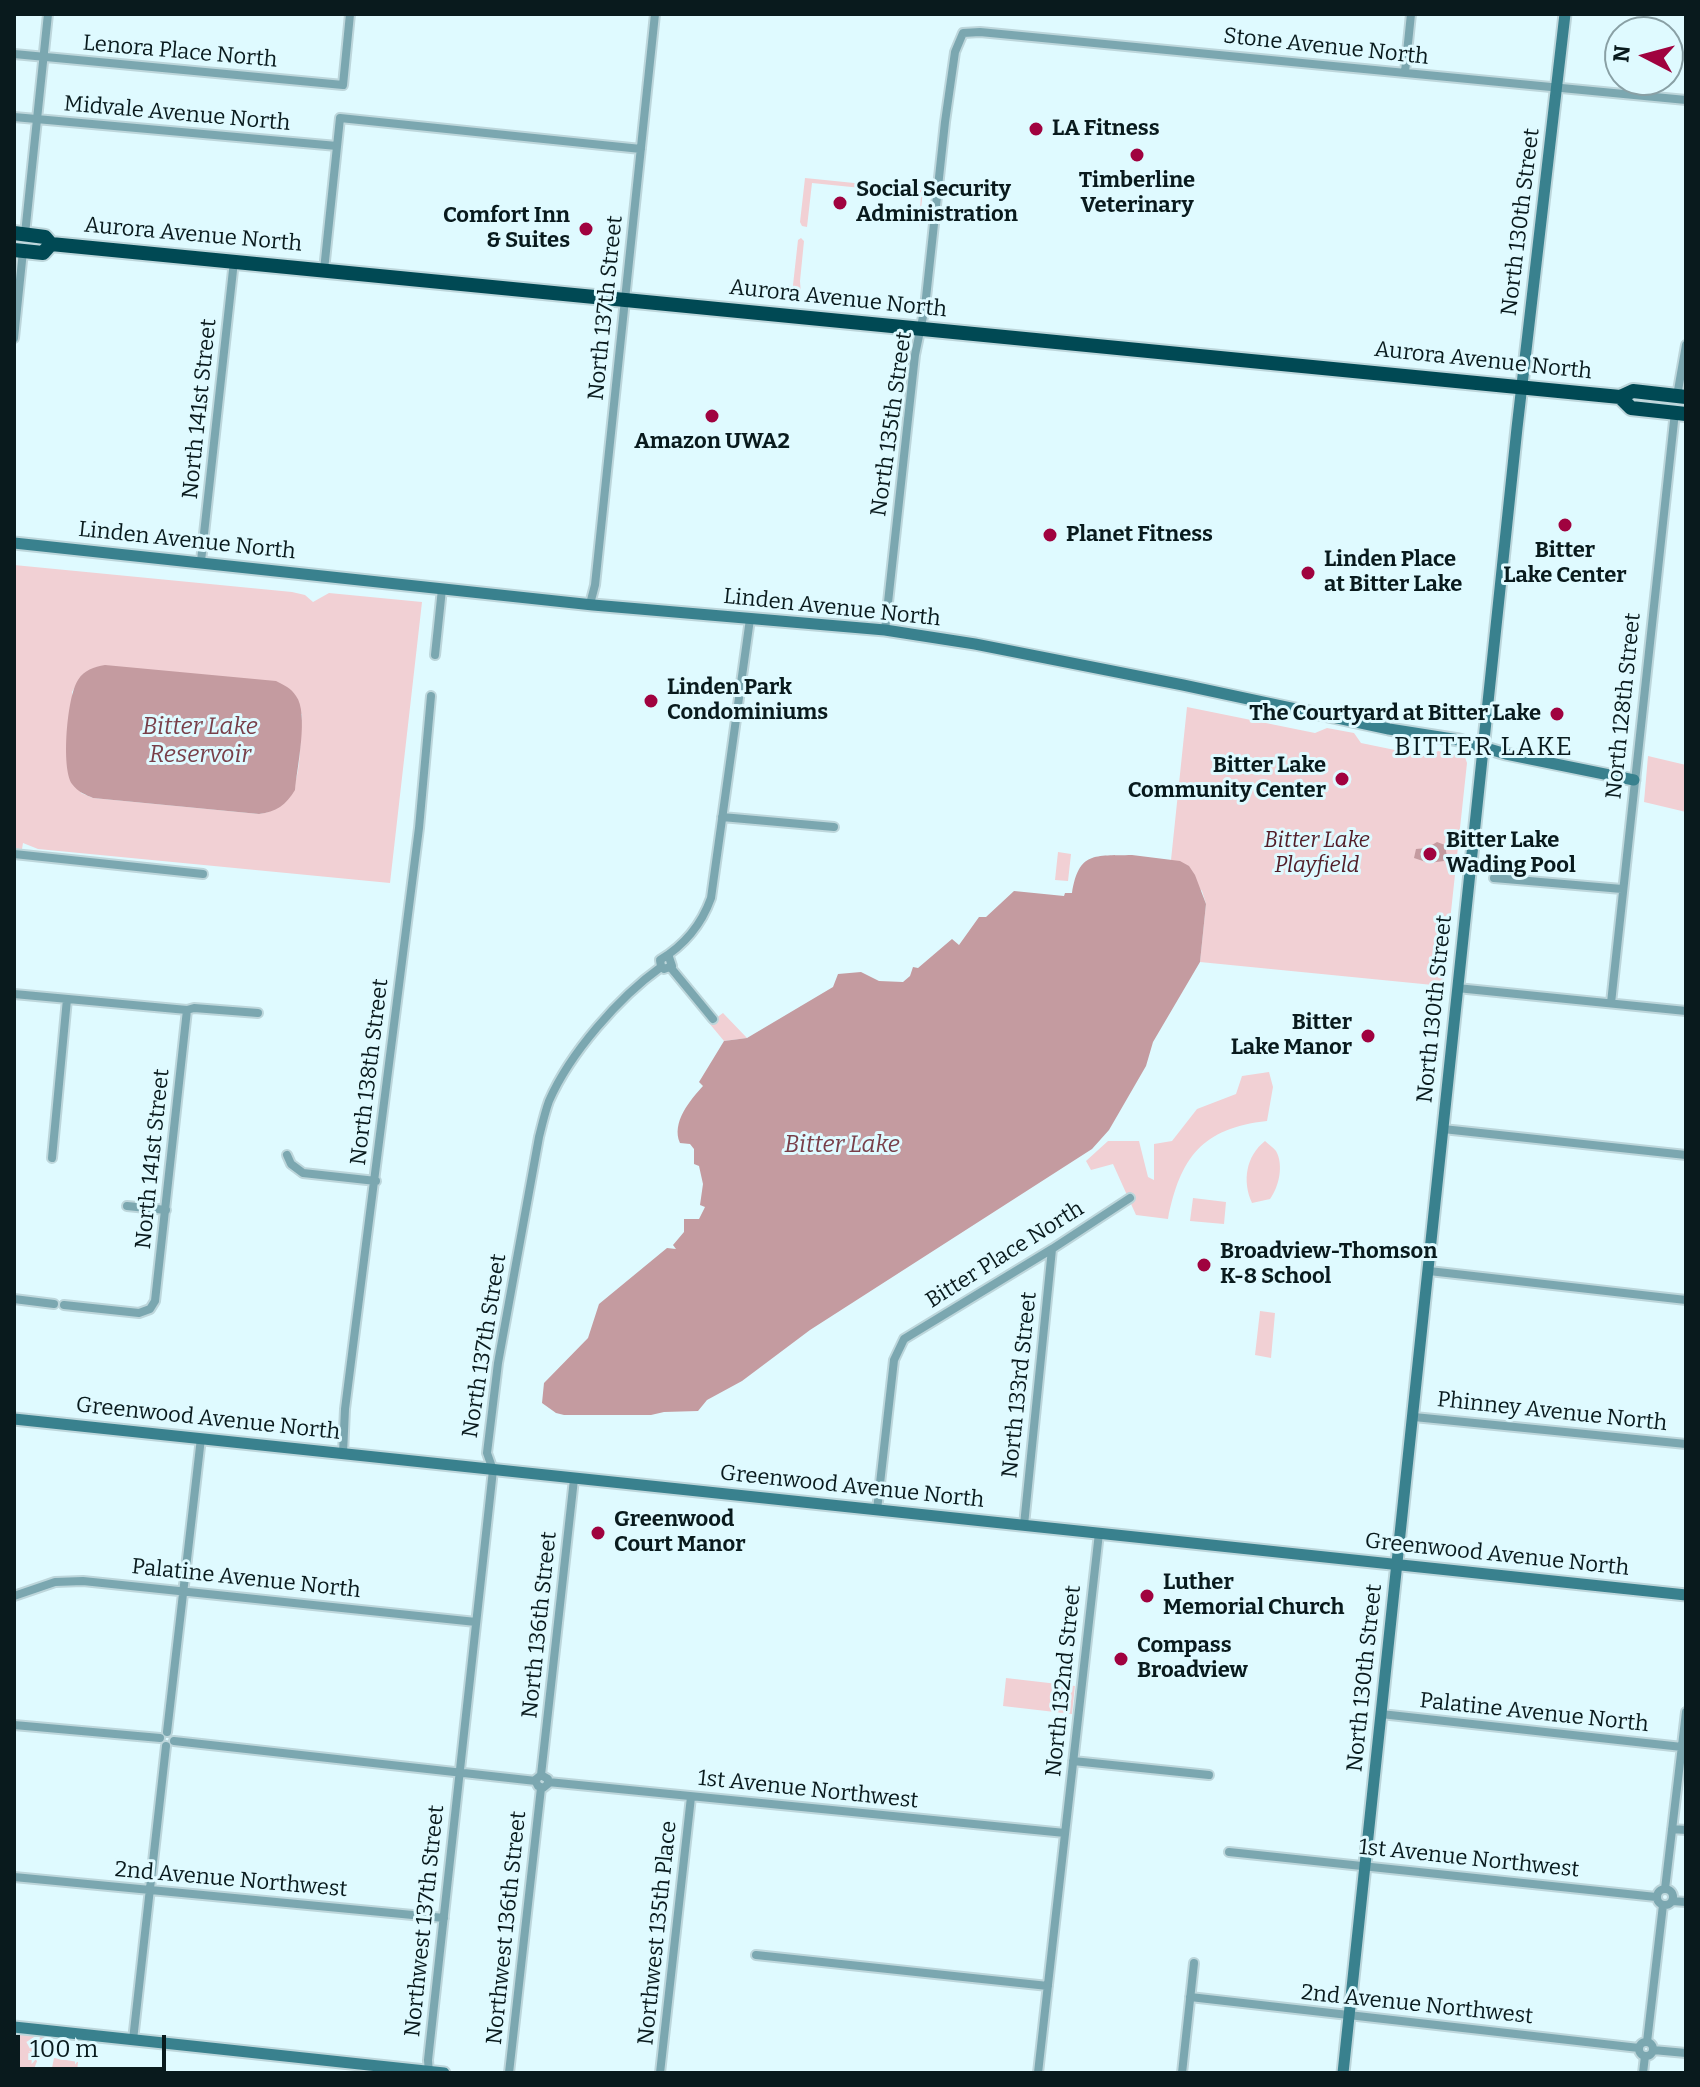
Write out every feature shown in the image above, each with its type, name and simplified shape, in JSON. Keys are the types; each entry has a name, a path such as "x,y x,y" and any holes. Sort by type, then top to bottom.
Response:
{"highway":[{"name":"Aurora Avenue North","path":"19,234 45,237 51,244 922,330 1620,397 1633,391 1681,396"},
{"name":"Aurora Avenue North","path":"18,251 43,253 51,244"},
{"name":"Aurora Avenue North","path":"1620,397 1631,408 1680,413"}],"main road":[{"name":"North 130th Street","path":"1343,2073 1457,988 1565,14"},
{"name":"Linden Avenue North","path":"14,543 590,604 885,630 1009,650 1389,729 1459,740 1634,780"},
{"name":"Greenwood Avenue North","path":"14,1419 1686,1595"},
{"path":"14,2027 444,2073"}],"street":[{"path":"19,234 48,14"},
{"name":"Lenora Place North","path":"14,54 343,85 350,14"},
{"name":"North 137th Street","path":"590,604 595,585 655,14"},
{"path":"1405,72 1411,14"},
{"name":"Stone Avenue North","path":"963,33 980,32 1686,100"},
{"name":"North 135th Street","path":"885,630 915,355 922,330 945,122 955,52 963,33"},
{"name":"Midvale Avenue North","path":"14,117 337,146"},
{"path":"324,270 340,118 641,149"},
{"path":"14,338 18,251"},
{"name":"North 141st Street","path":"201,561 234,261"},
{"path":"1681,396 1686,345"},
{"name":"North 128th Street","path":"1611,1003 1634,780 1680,413"},
{"path":"435,655 442,589"},
{"path":"713,1019 666,967 673,962 669,957 687,939 707,911 711,898 750,619"},
{"name":"North 138th Street","path":"343,1453 347,1396 422,802 431,696"},
{"path":"722,817 834,827"},
{"path":"14,854 203,874"},
{"path":"1494,878 1622,889"},
{"name":"North 137th Street","path":"459,1773 493,1470 487,1453 498,1363 532,1171 549,1102 562,1077 607,1017 640,982 666,967"},
{"path":"1457,988 1686,1011"},
{"path":"14,994 187,1010 258,1013"},
{"path":"52,1158 67,999"},
{"name":"North 141st Street","path":"14,1299 139,1313 150,1309 158,1295 170,1153 187,1010"},
{"path":"1443,1129 1686,1155"},
{"path":"287,1155 291,1164 303,1173 376,1181"},
{"name":"Bitter Place North","path":"877,1510 894,1360 900,1345 909,1336 1130,1198"},
{"path":"127,1206 166,1210"},
{"name":"North 133rd Street","path":"1024,1525 1052,1249"},
{"path":"1429,1271 1686,1300"},
{"name":"Phinney Avenue North","path":"1414,1417 1686,1444"},
{"path":"133,2040 201,1438"},
{"name":"North 136th Street","path":"542,1781 574,1479"},
{"name":"North 132nd Street","path":"1038,2073 1099,1533"},
{"name":"Palatine Avenue North","path":"14,1596 55,1582 83,1581 476,1622"},
{"path":"1665,1889 1686,1712"},
{"name":"Palatine Avenue North","path":"1381,1714 1682,1747"},
{"name":"1st Avenue Northwest","path":"14,1725 691,1797 1065,1833"},
{"path":"1073,1761 1209,1775"},
{"name":"Northwest 137th Street","path":"429,2072 459,1773"},
{"name":"Northwest 136th Street","path":"509,2073 542,1781"},
{"name":"Northwest 135th Place","path":"660,2073 691,1797"},
{"path":"1673,1825 1686,1824"},
{"path":"1673,1825 1686,1830"},
{"name":"1st Avenue Northwest","path":"1229,1852 1656,1897"},
{"name":"2nd Avenue Northwest","path":"14,1877 444,1918"},
{"path":"1665,1889 1658,1892 1656,1897 1667,1903 1686,1902"},
{"path":"1643,2073 1667,1903 1672,1893 1665,1889"},
{"path":"756,1955 1048,1986"},
{"path":"1182,2073 1194,1963"},
{"name":"2nd Avenue Northwest","path":"1190,1997 1644,2049"},
{"path":"1644,2049 1650,2055 1653,2050 1686,2053"}],"green space":[{"path":"805,178 923,190 919,228 921,194 812,183 807,227 802,226"},
{"path":"801,238 804,241 801,295 792,294 798,240"},
{"path":"14,565 292,592 305,595 313,602 329,593 422,602 390,883 38,849 23,843 22,849 14,848","holes":["83,674 302,714 297,776 285,801 274,809 259,814 93,798 81,793 72,692"]},
{"name":"Bitter Lake Playfield","path":"1187,707 1315,733 1327,728 1354,733 1361,743 1429,757 1438,751 1465,757 1467,763 1443,986 1200,962 1206,904 1202,891 1171,860"},
{"path":"1648,756 1686,765 1686,812 1644,802"},
{"path":"1058,852 1071,854 1068,881 1055,880"},
{"path":"723,1013 747,1038 724,1041 709,1023"},
{"path":"1269,1072 1273,1087 1267,1121 1226,1131 1198,1150 1179,1179 1168,1219 1136,1215 1113,1164 1091,1170 1086,1161 1108,1141 1139,1141 1148,1177 1154,1180 1154,1144 1172,1141 1197,1109 1236,1094 1242,1076"},
{"path":"1265,1141 1278,1157 1279,1176 1270,1199 1252,1203 1247,1186 1248,1169 1254,1154"},
{"path":"1193,1198 1226,1202 1224,1224 1190,1221"},
{"path":"1260,1311 1275,1313 1271,1358 1255,1355"},
{"path":"1006,1678 1075,1686 1072,1714 1003,1706"},
{"path":"14,2032 45,2038 34,2073 14,2073"},
{"path":"54,2058 78,2062 77,2072 52,2068"}],"water":[{"name":"Bitter Lake Reservoir","path":"105,665 276,681 287,687 296,696 302,715 300,755 292,795 271,812 259,814 93,798 79,791 72,784 67,763 71,701 80,677"},
{"name":"Bitter Lake Wading Pool","path":"1437,842 1445,845 1447,857 1444,861 1429,863 1414,858 1416,849 1427,848"},
{"name":"Bitter Lake","path":"1132,855 1180,861 1189,866 1195,875 1206,904 1200,962 1153,1042 1146,1066 1109,1130 1092,1149 810,1330 742,1381 707,1400 698,1411 651,1415 564,1415 542,1403 544,1383 588,1338 599,1304 667,1248 676,1249 673,1245 684,1232 684,1219 699,1219 705,1207 700,1205 703,1184 699,1166 694,1164 694,1149 690,1144 680,1143 678,1128 688,1105 703,1086 699,1082 724,1041 747,1038 833,987 838,974 861,972 879,981 903,982 910,976 913,967 918,968 952,939 959,945 979,917 986,917 1014,891 1064,896 1065,893 1072,893 1079,869 1090,859"}],"place":[{"name":"LA Fitness","path":"1036,129"},
{"name":"Timberline Veterinary","path":"1137,155"},
{"name":"Social Security Administration","path":"840,203"},
{"name":"Comfort Inn & Suites","path":"586,229"},
{"name":"Amazon UWA2","path":"712,416"},
{"name":"Bitter Lake Center","path":"1565,525"},
{"name":"Planet Fitness","path":"1050,535"},
{"name":"Linden Place at Bitter Lake","path":"1308,573"},
{"name":"Linden Park Condominiums","path":"651,701"},
{"name":"The Courtyard at Bitter Lake","path":"1557,714"},
{"name":"Bitter Lake Community Center","path":"1342,779"},
{"name":"Bitter Lake Wading Pool","path":"1430,854"},
{"name":"Bitter Lake Manor","path":"1368,1036"},
{"name":"Broadview-Thomson K-8 School","path":"1204,1265"},
{"name":"Greenwood Court Manor","path":"598,1533"},
{"name":"Luther Memorial Church","path":"1147,1596"},
{"name":"Compass Broadview","path":"1121,1659"}],"district":[{"name":"BITTER LAKE","path":"1484,748"}]}
